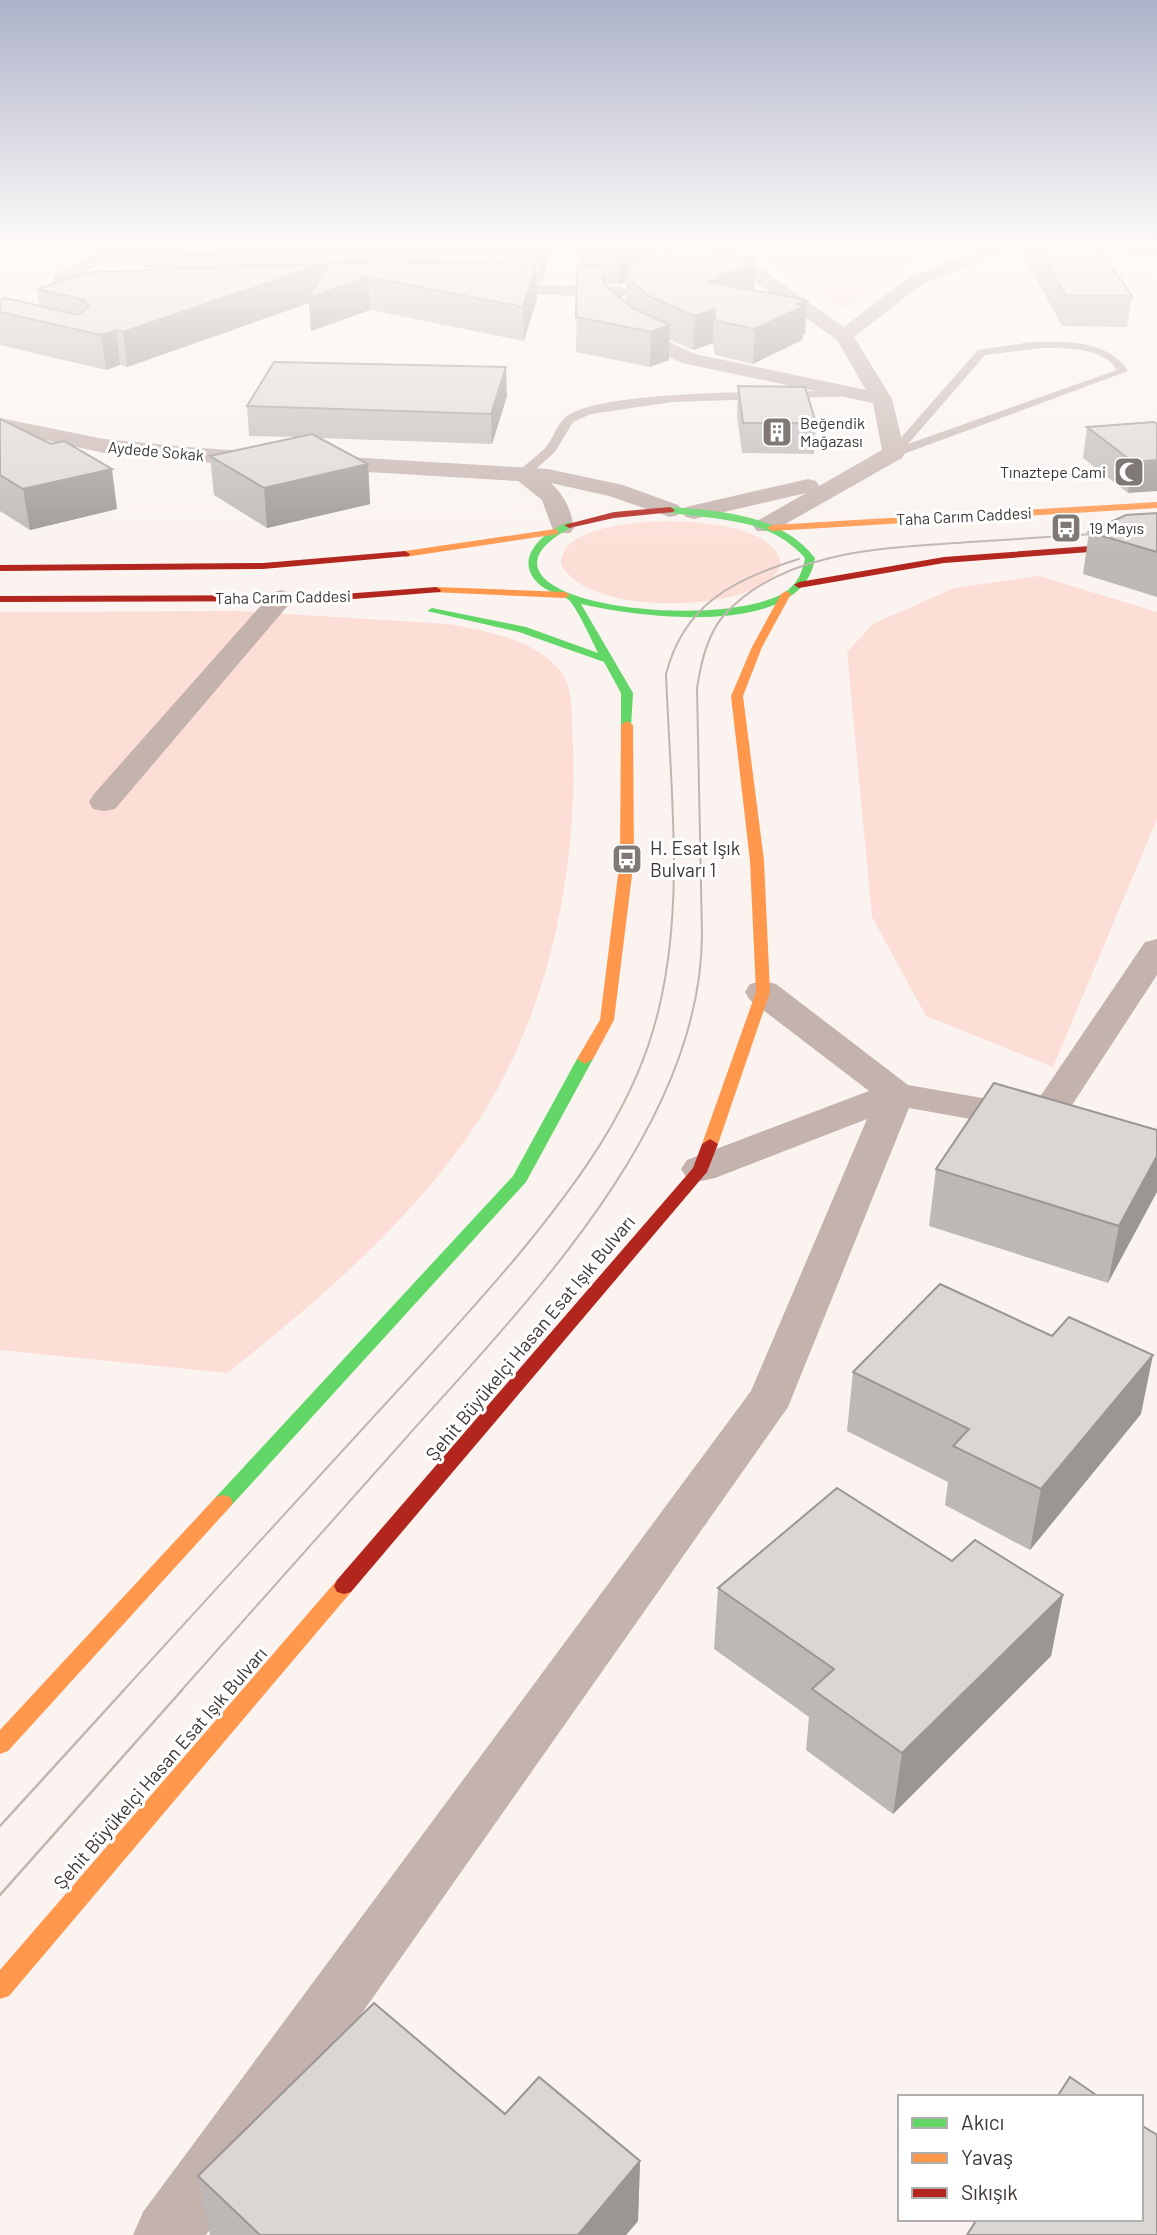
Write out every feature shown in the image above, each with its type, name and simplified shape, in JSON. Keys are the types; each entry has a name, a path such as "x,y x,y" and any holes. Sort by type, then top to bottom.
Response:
{"main road":[{"name":"Taha Carım Caddesi","path":"0,568 263,566 421,552 559,530 610,515 670,510 740,518 768,527 1157,505"},
{"name":"Şehit Büyükelçi Hasan Esat Işık Bulvarı","path":"0,1988 701,1169 763,992 757,860 737,696 757,647 792,590 807,576 810,566 808,557 792,539 768,527"},
{"path":"559,530 538,545 532,554 531,564 543,583 569,597 618,611 677,615 728,611 758,604 792,590 944,560 1157,544"},
{"name":"Taha Carım Caddesi","path":"0,599 329,598 422,589 569,597"},
{"path":"0,1745 520,1178 607,1020 627,859 627,693 569,597"},
{"path":"329,598 483,618 543,634 608,660"}],"street":[{"path":"670,350 689,359 882,399"},
{"path":"853,350 882,399 894,453"},
{"name":"Aydede Sokak","path":"0,424 104,446 200,455 523,474 594,484 670,510"},
{"path":"694,512 796,489 855,470 894,453"},
{"path":"768,527 894,453"},
{"path":"523,474 543,487 556,502 559,530"},
{"path":"104,802 281,598"},
{"path":"1043,1120 1157,949"},
{"path":"763,992 896,1094 1081,1127"},
{"path":"701,1169 896,1094"},
{"path":"166,2235 772,1396 896,1094"}],"lane":[{"path":"894,453 982,352 994,350"},
{"path":"894,453 1122,371 1122,367 1106,355 1088,350"},
{"path":"523,474 551,449 569,420 587,411 614,405 673,399 854,394"}],"shaded area":[{"path":"665,521 728,527 760,538 772,546 779,557 779,570 770,580 751,591 724,598 660,603 628,600 599,593 576,581 561,564 564,551 573,541 587,534 620,525"},
{"path":"1039,576 1157,612 1157,819 1053,1067 926,1016 872,917 847,652 873,624 954,588"},
{"path":"238,611 449,624 497,634 529,646 555,665 568,684 571,701 573,794 564,890 542,984 506,1073 482,1115 428,1188 332,1286 227,1373 0,1350 0,612"}],"building":[{"path":"274,362 506,367 491,414 247,406"},
{"path":"738,386 805,387 816,423 743,423"},
{"path":"0,419 51,444 64,441 112,469 23,489 0,475"},
{"path":"1154,422 1157,424 1157,460 1133,462 1087,427"},
{"path":"312,434 368,464 264,488 210,456"},
{"path":"1157,513 1157,552 1089,532 1126,515"},
{"path":"994,1083 1157,1130 1157,1156 1119,1226 936,1169"},
{"path":"940,1284 1052,1336 1069,1317 1153,1355 1041,1489 953,1446 969,1429 853,1372"},
{"path":"837,1488 952,1561 975,1540 1063,1595 902,1753 812,1689 834,1669 718,1588"},
{"path":"374,2003 505,2114 539,2077 640,2161 578,2235 260,2235 198,2176"},
{"path":"1070,2077 1096,2095 1058,2095"},
{"path":"1143,2126 1157,2135 1157,2235 967,2235 976,2221 1143,2221"}],"tram line":[{"path":"180,1692 502,1330 598,1209 639,1144 672,1076 694,1007 702,935 697,688 709,640 725,614 749,592 777,576 807,564 839,556 906,547 1109,533"},
{"path":"122,1692 484,1295 564,1198 604,1139 621,1108 649,1043 667,967 672,926 674,842 666,674 674,650 685,629 715,598 753,576 799,559"},
{"path":"0,1826 124,1690"},
{"path":"0,1895 182,1690"}],"traffic: fast":[{"path":"569,525 540,545 534,553 534,571 541,581 553,590 608,607 688,614 728,612 764,605 791,593 807,574 810,558 798,544 783,533 765,525 727,516 670,510"},
{"path":"573,599 627,693 627,725"},
{"path":"432,611 522,629 608,660"},
{"path":"223,1502 520,1178 585,1059"}],"traffic: slow":[{"path":"772,528 1157,505"},
{"path":"405,554 555,532"},
{"path":"436,590 565,595"},
{"path":"710,1144 763,992 757,861 737,696 757,647 786,594"},
{"path":"585,1059 607,1020 627,859 627,725"},
{"path":"0,1745 223,1502"},
{"path":"0,1988 344,1586"}],"traffic: jam":[{"path":"569,525 614,515 670,510"},
{"path":"799,585 944,560 1157,544"},
{"path":"0,568 263,566 405,554"},
{"path":"0,599 329,598 436,590"},
{"path":"344,1586 701,1169 710,1144"}],"place":[{"name":"Beğendik Mağazası","path":"777,432"},
{"name":"Tınaztepe Cami","path":"1129,472"},
{"name":"19 Mayıs","path":"1066,528"},
{"name":"H. Esat Işık Bulvarı 1","path":"627,859"}]}
